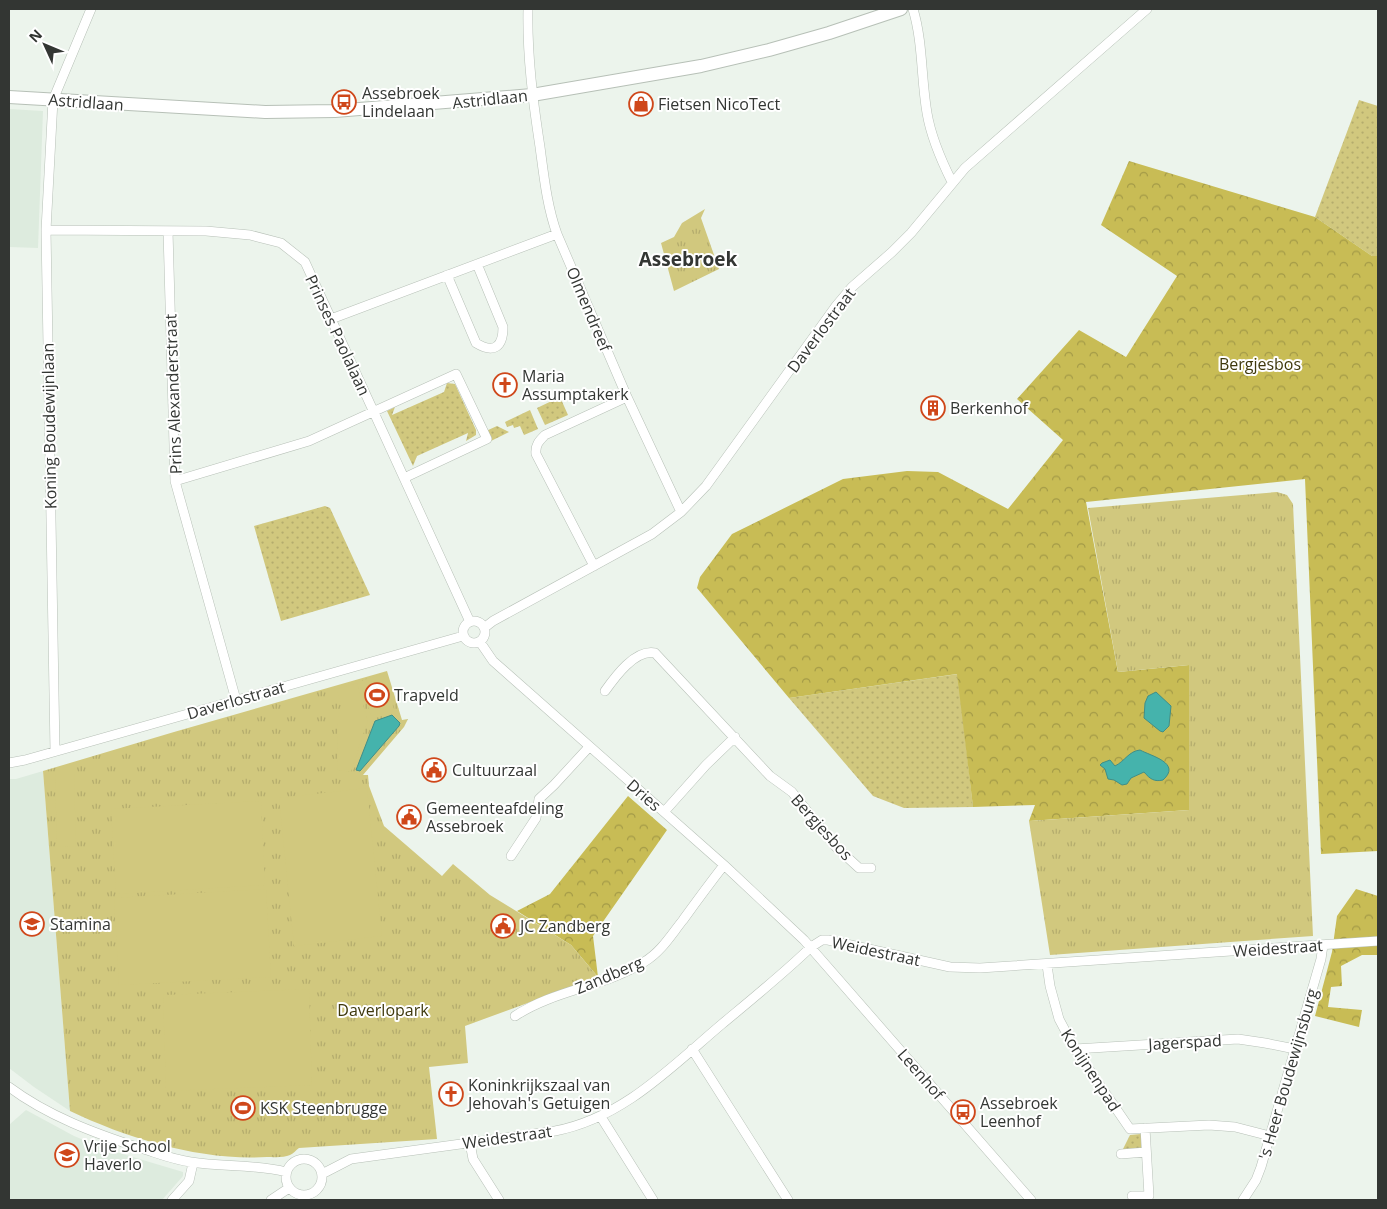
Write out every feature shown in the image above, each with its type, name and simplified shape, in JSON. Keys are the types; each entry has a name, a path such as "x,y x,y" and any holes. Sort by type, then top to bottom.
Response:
{"main road":[{"name":"Astridlaan","path":"9,97 274,112 336,111 532,95 701,66 829,33 901,9"}],"street":[{"name":"Koning Boudewijnlaan","path":"55,751 46,230 53,100 91,9"},
{"name":"Olmendreef","path":"528,9 528,45 532,95 549,209 556,234 627,397 681,512"},
{"path":"913,9 918,24 927,114 933,139 952,182"},
{"name":"Daverlostraat","path":"484,628 493,620 652,534 681,512 706,486 840,300 852,287 911,233 965,168 1147,9"},
{"name":"Prinses Paolalaan","path":"46,230 168,230 250,235 281,243 305,262 470,622"},
{"name":"Prins Alexanderstraat","path":"168,230 175,481 236,700"},
{"path":"331,319 556,234"},
{"path":"447,276 476,343 484,348 493,348 500,344 503,337 503,327 477,264"},
{"path":"175,481 309,441 456,374 487,439 404,478"},
{"path":"594,566 535,449 545,435 627,397"},
{"path":"470,622 478,622 484,628 484,635 480,642 468,642 463,636 463,629 470,622"},
{"name":"Daverlostraat","path":"9,763 463,636"},
{"name":"Dries","path":"480,642 493,661 724,865 811,947"},
{"name":"Bergjesbos","path":"605,691 616,676 636,657 649,651 655,653 770,776 796,797 835,846 859,868 871,868"},
{"path":"664,812 706,765 735,737"},
{"path":"511,856 536,818 539,799 589,747"},
{"name":"Zandberg","path":"515,1016 530,1006 600,981 645,962 670,937 724,865"},
{"name":"Weidestraat","path":"322,1174 351,1159 571,1128 601,1117 641,1094 811,947 822,940 950,967 980,968 1047,965 1378,941"},
{"name":"'s Heer Boudewijnsburg","path":"1243,1200 1256,1180 1270,1136 1321,959 1323,945"},
{"name":"Leenhof","path":"811,947 1031,1200"},
{"name":"Konijnenpad","path":"1047,965 1050,986 1059,1019 1075,1049 1130,1129 1218,1125 1236,1126 1270,1136"},
{"name":"Jagerspad","path":"1075,1049 1238,1039 1295,1050"},
{"path":"692,1049 788,1200"},
{"path":"9,1087 42,1108 66,1120 107,1137 180,1160 193,1163 258,1166 286,1172"},
{"path":"601,1117 653,1200"},
{"path":"1132,1196 1149,1196 1145,1128"},
{"path":"470,1143 473,1159 499,1200"},
{"path":"1120,1154 1146,1152"},
{"path":"305,1158 320,1166 322,1174 321,1185 311,1198 302,1196 289,1188 286,1178 286,1172 290,1165 296,1160 305,1158"},
{"path":"172,1200 189,1180 193,1163"},
{"path":"271,1200 289,1188"}],"shaded area":[{"path":"9,109 43,111 38,248 9,247"},
{"name":"Stamina","path":"43,771 70,1111 9,1068 9,779 16,779"},
{"name":"Vrije School Haverlo","path":"26,1110 74,1136 106,1149 183,1172 183,1176 162,1200 9,1200 9,1125"}],"green space":[{"path":"1359,100 1378,106 1378,256 1372,256 1315,217"},
{"name":"Bergjesbos","path":"1129,161 1315,217 1372,256 1378,256 1378,851 1321,854 1305,479 1086,502 1118,672 1189,665 1189,810 1029,821 1035,805 973,807 957,674 789,698 697,588 700,577 732,534 843,479 907,471 938,472 1008,509 1063,440 1017,399 1079,330 1126,357 1177,276 1101,225"},
{"path":"705,209 701,218 719,269 674,291 661,243 674,237 682,223"},
{"path":"447,383 455,384 476,430 476,435 466,441 468,433 417,456 413,466 387,411 395,407 392,415 444,392"},
{"path":"560,397 568,415 545,425 537,408"},
{"path":"530,410 538,429 524,435 520,426 514,428 513,425 507,427 505,422"},
{"path":"497,426 509,432 491,441 486,431"},
{"path":"1277,492 1287,495 1293,504 1313,936 1050,955 1029,821 1189,810 1189,665 1118,672 1088,508"},
{"path":"325,506 330,508 370,595 281,621 254,526"},
{"name":"Daverlopark","path":"387,671 402,720 408,719 404,727 363,775 368,775 369,786 384,826 442,876 453,864 490,895 571,945 598,977 465,1026 468,1063 429,1067 437,1139 299,1148 288,1156 282,1157 242,1157 191,1152 166,1146 116,1131 70,1111 43,771"},
{"name":"Trapveld","path":"383,674 394,709 371,716 360,681"},
{"path":"958,674 973,807 904,808 873,796 789,698"},
{"path":"357,683 368,722 351,772 338,770 337,722 342,707 336,689"},
{"path":"55,774 74,774 76,846 57,847"},
{"path":"367,788 382,936 294,946 279,798"},
{"path":"628,796 667,830 593,936 598,977 571,945 517,911 550,894"},
{"path":"261,801 265,885 116,894 111,809"},
{"path":"266,889 271,977 119,985 114,898"},
{"path":"1356,889 1378,896 1378,955 1362,955 1341,966 1342,986 1331,987 1328,1007 1362,1010 1359,1027 1315,1016 1332,952 1337,916"},
{"path":"309,989 312,1085 166,1091 163,995"},
{"path":"1141,1134 1142,1149 1122,1151 1130,1135"}],"water":[{"path":"1156,692 1171,706 1169,726 1163,732 1144,718 1145,703 1148,696"},
{"path":"392,715 400,723 399,726 360,771 356,770 375,721"},
{"path":"1140,750 1163,761 1167,765 1169,769 1168,774 1163,780 1157,781 1152,779 1144,772 1131,778 1127,784 1122,785 1108,779 1105,769 1100,765 1102,763 1110,760 1115,766 1133,752"}],"place":[{"name":"Assebroek Lindelaan","path":"344,102"},
{"name":"Fietsen NicoTect","path":"641,104"},
{"name":"Maria Assumptakerk","path":"505,385"},
{"name":"Berkenhof","path":"933,408"},
{"name":"Trapveld","path":"377,695"},
{"name":"Cultuurzaal","path":"434,770"},
{"name":"Gemeenteafdeling Assebroek","path":"409,817"},
{"name":"Stamina","path":"32,924"},
{"name":"JC Zandberg","path":"503,926"},
{"name":"Koninkrijkszaal van Jehovah's Getuigen","path":"451,1094"},
{"name":"KSK Steenbrugge","path":"243,1108"},
{"name":"Assebroek Leenhof","path":"963,1112"},
{"name":"Vrije School Haverlo","path":"67,1155"}],"district":[{"name":"Assebroek","path":"688,259"}]}
